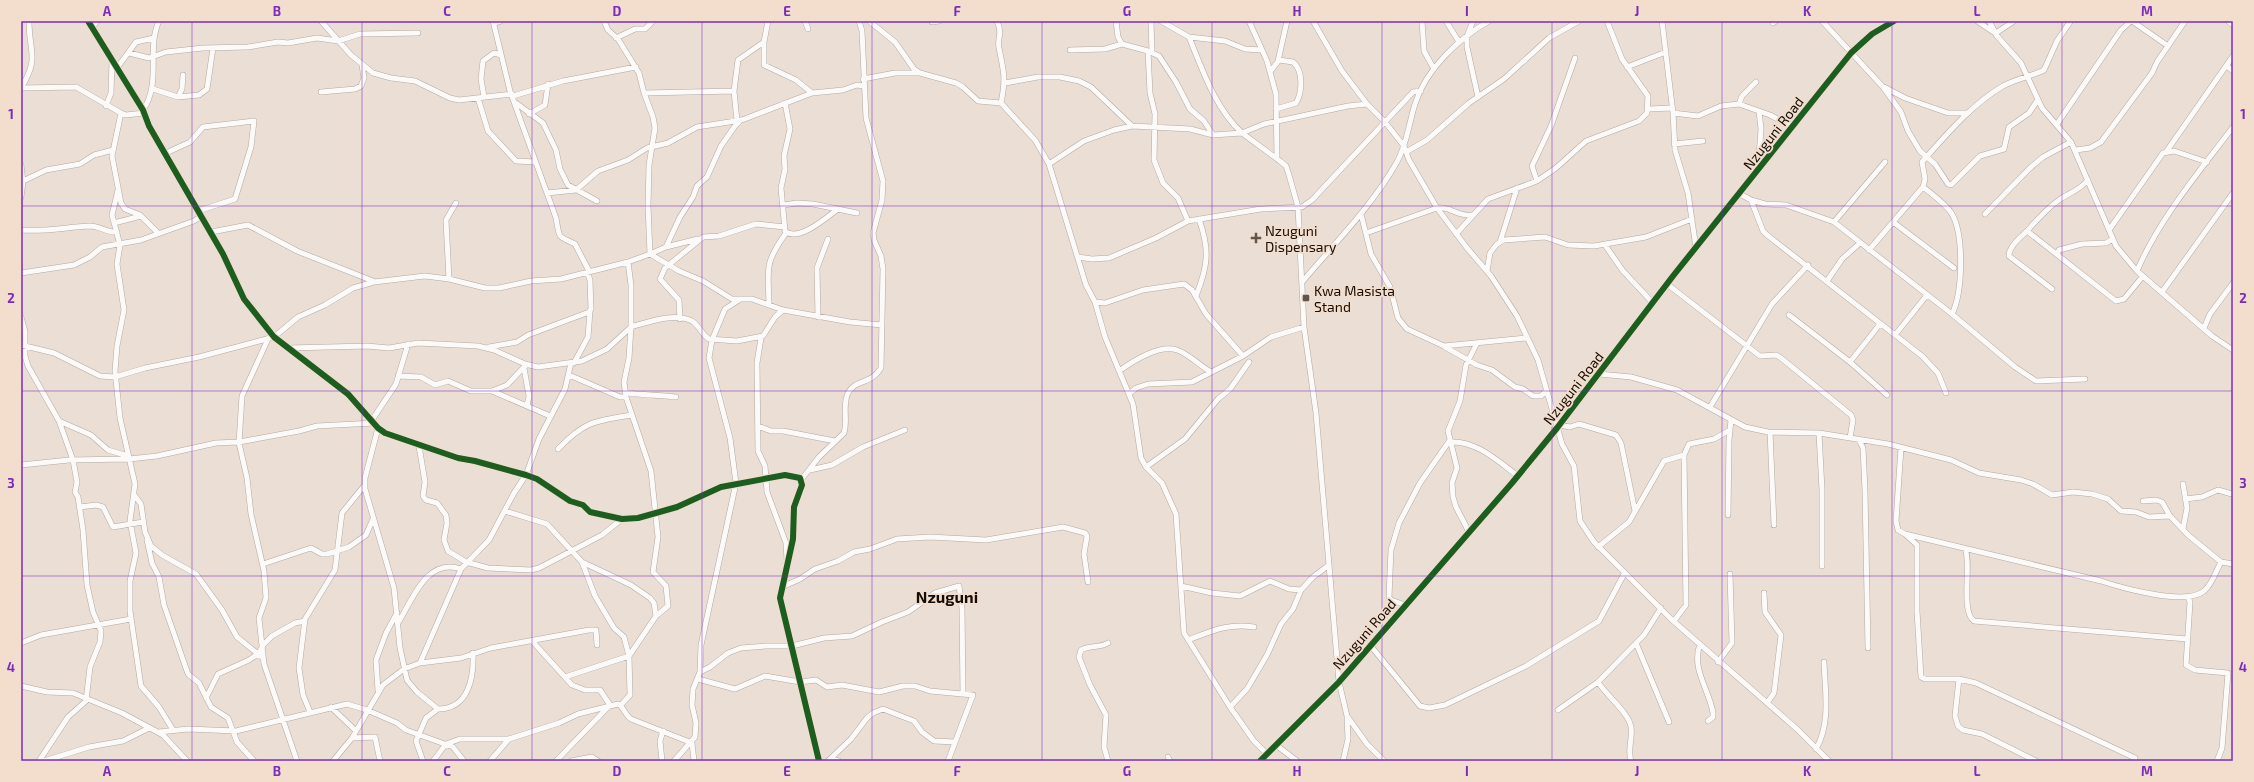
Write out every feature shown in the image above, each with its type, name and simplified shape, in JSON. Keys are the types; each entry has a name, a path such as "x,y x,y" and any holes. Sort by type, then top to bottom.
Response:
{"street":[{"path":"29,21 29,36 34,61 21,88 76,87 121,114 126,115 144,112"},
{"path":"88,21 144,112 149,126 166,153 200,216 211,232 244,299 274,337 348,394 378,428 385,433 419,446 458,458 475,461 526,475 537,479 570,501 583,505 591,512 622,519 638,518 655,513 689,502 716,488 736,483 767,477 791,475 801,480"},
{"path":"92,28 97,21"},
{"path":"144,112 153,89 154,38 159,21"},
{"path":"321,21 362,65 380,75 415,81 450,98 466,100 484,96 512,95 548,84 636,67"},
{"path":"420,663 460,569 488,540 514,492 526,475 550,416 565,389 572,363 588,337 590,280 588,272 583,257 575,244 562,240 559,236 556,218 512,95 501,55 493,22 501,21"},
{"path":"604,21 608,30 616,38 636,67 653,117 655,128 652,147 648,206 650,254"},
{"path":"616,38 635,29 645,29 653,21"},
{"path":"768,21 764,42 764,65 796,80 812,92"},
{"path":"805,21 808,29"},
{"path":"819,761 781,606 782,587 793,539 794,507 802,485 801,480 819,457 843,435 845,430 845,401 848,392 856,385 874,378 881,368 883,348 883,268 881,256 873,233 882,200 883,181 866,118 863,86 862,31 859,21"},
{"path":"869,21 895,42 909,64 920,73"},
{"path":"932,22 939,21"},
{"path":"997,21 1001,33 999,47 1005,83 1001,103"},
{"path":"1116,21 1118,37 1122,44"},
{"path":"1151,21 1150,92 1155,114 1156,144 1154,154 1156,165 1163,183 1178,198 1188,221"},
{"path":"1161,21 1189,37 1225,41 1245,49 1261,50"},
{"path":"1249,21 1270,72 1276,94 1277,158"},
{"path":"1270,72 1278,61 1287,21"},
{"path":"1313,21 1342,71 1367,104 1385,122 1404,146 1437,208 1456,234 1487,271 1517,316 1538,360 1546,391 1559,427 1562,444 1574,466 1580,521 1598,547 1624,574 1718,662 1797,729 1829,761"},
{"path":"1422,21 1424,51 1434,69"},
{"path":"1446,21 1459,42"},
{"path":"1473,21 1466,36 1478,97"},
{"path":"1303,281 1361,214 1396,162 1404,146 1416,102 1434,69 1459,42 1489,21"},
{"path":"1406,152 1427,140 1478,97 1504,79 1550,38 1579,21"},
{"path":"1456,234 1488,199 1537,181 1556,168 1586,141 1639,121 1644,117 1648,109 1648,96 1622,59 1607,21"},
{"path":"1662,21 1673,110 1674,144 1688,193 1696,248"},
{"path":"1822,21 1828,23 1851,53 1883,87 1901,112 1908,131 1920,151 1935,164 1948,184 1951,185 1980,156 2004,149 2009,126 2029,113 2037,101"},
{"name":"Nzuguni Road","path":"1260,761 1339,682 1559,427 1652,303 1758,172 1851,53 1872,34 1894,21"},
{"path":"1977,21 1996,33"},
{"path":"1989,21 1996,33 2020,61 2037,101 2072,142 2113,239 2137,271 2204,328 2233,350"},
{"path":"1996,33 2014,21"},
{"path":"1869,250 1923,187 1925,179 1921,166 1926,157 1968,113 1988,95 2027,75 2040,72 2047,66 2058,41 2070,21"},
{"path":"2057,124 2121,30 2131,21 2168,46"},
{"path":"2076,150 2090,148 2101,142 2152,73 2185,21"},
{"path":"2228,21 2233,25"},
{"path":"129,53 142,57 154,56 172,51 248,47 278,42 288,43 317,38 338,41 360,34 418,33"},
{"path":"1189,37 1221,109 1229,121 1242,134 1277,158 1287,170 1298,207 1303,281 1304,327 1316,414 1339,682 1347,716 1348,739 1343,761"},
{"path":"118,68 136,42 154,38"},
{"path":"666,247 680,217 693,198 697,186 707,177 723,142 739,120 734,91 738,60 764,42"},
{"path":"1070,50 1105,49 1122,44 1150,51 1161,58 1176,82 1187,104 1204,122 1213,135"},
{"path":"153,89 178,97 199,95 207,89 213,48"},
{"path":"1627,67 1666,52"},
{"path":"484,96 482,79 483,61 494,53 501,55"},
{"path":"2109,230 2233,56"},
{"path":"1537,181 1532,166 1551,126 1575,58"},
{"path":"1276,110 1294,105 1301,93 1300,78 1295,63 1283,60 1278,61"},
{"path":"106,106 111,93 112,61"},
{"path":"321,92 349,90 361,86 364,78 362,65"},
{"path":"2227,66 2233,71"},
{"path":"863,78 895,73 920,73 956,83 963,87 978,101 1001,103 1036,140 1049,164 1061,207 1069,224 1086,284 1134,408 1141,458 1146,467 1162,483 1176,514 1183,627 1188,640 1230,707 1254,741 1267,754"},
{"path":"178,97 181,95 183,75"},
{"path":"1005,83 1038,77 1060,77 1079,80 1091,87 1132,126"},
{"path":"1739,104 1742,96 1756,82"},
{"path":"529,114 545,105 548,84"},
{"path":"546,192 576,190 598,171 628,160 647,148 668,143 697,127 739,120 785,104 812,92 842,90 857,85 863,86"},
{"path":"1883,87 1905,98 1948,113 1968,113"},
{"path":"644,93 734,91"},
{"path":"1078,256 1092,259 1108,258 1156,238 1188,221 1261,209 1302,207 1312,200 1413,92 1421,91"},
{"path":"478,98 488,131 493,139 516,161 535,162"},
{"path":"516,103 543,123 556,150 564,179 570,187 585,193 597,201"},
{"path":"769,304 768,264 772,253 786,230 781,188 785,169 784,156 790,129 785,104"},
{"path":"1049,164 1084,141 1132,126 1190,129 1213,135 1242,134 1277,122 1348,106 1367,104"},
{"path":"1648,109 1673,110 1698,116 1721,106 1739,104 1770,115 1792,127"},
{"path":"1758,172 1761,129 1759,111"},
{"path":"121,114 113,150 113,164 118,190 124,208 141,216 158,233"},
{"path":"166,153 190,142 203,127 254,121 251,147 236,199 198,211"},
{"path":"2137,271 2145,251 2233,127"},
{"path":"1674,144 1703,141"},
{"path":"1985,214 2030,168 2043,157 2072,142"},
{"path":"23,181 46,170 80,164 94,155 113,150"},
{"path":"2166,152 2174,151 2207,162"},
{"path":"1834,222 1885,162"},
{"path":"21,165 23,181 21,197"},
{"path":"2052,289 2009,256 2009,252 2015,243 2049,208 2059,200 2082,187 2088,180"},
{"path":"1923,187 1950,210 1960,239 1959,247 1962,252 1960,273 1952,314"},
{"path":"1487,271 1490,253 1500,242 1517,188"},
{"path":"118,190 113,207 114,223 120,245 117,264 124,310 117,346 116,378 119,410 134,479 135,496 131,525 136,553 130,588 131,619 141,686 163,712 173,730"},
{"path":"2162,292 2233,193"},
{"path":"1740,194 1751,200 1765,204 1786,206 1834,222 1952,314 2015,366 2036,381 2085,378"},
{"path":"1751,200 1763,231 1922,356 1938,373 1946,393"},
{"path":"784,205 797,202 857,212"},
{"path":"449,279 446,220 456,203"},
{"path":"1366,233 1437,208 1444,208 1462,216 1472,215"},
{"path":"23,346 54,353 100,376 116,378 145,368 268,340 274,337 298,317 326,305 353,288 374,282 423,276 449,279 491,288 531,281 555,280 628,262 666,247 734,232 756,224 801,232 815,227 838,210"},
{"path":"1361,214 1371,254 1390,287 1398,318 1404,326 1492,370 1533,396 1541,396 1546,391"},
{"path":"114,223 141,216"},
{"path":"21,273 74,265 90,257 102,247 120,245 158,233 189,223 200,216"},
{"path":"1196,296 1207,266 1206,243 1199,219"},
{"path":"1500,242 1545,237 1568,245 1605,245 1646,237 1692,219"},
{"path":"1893,222 1954,268"},
{"path":"211,232 248,225 297,251 374,282"},
{"path":"21,230 92,226 111,232 117,232"},
{"path":"2027,231 2116,301 2124,299 2143,276"},
{"path":"680,318 679,300 660,279 664,269 698,239"},
{"path":"818,317 817,268 828,239"},
{"path":"2057,254 2059,250 2106,243 2113,239"},
{"path":"1828,281 1842,259 1860,243"},
{"path":"1605,245 1623,272 1652,303"},
{"path":"650,254 682,273 703,280 730,298 739,300 752,299 783,310 818,317 882,325"},
{"path":"565,677 629,656 656,616 667,608 668,602 666,586 653,572 658,537 650,465 625,394 624,377 628,358 631,327 631,285 628,262"},
{"path":"1710,407 1772,304 1808,265"},
{"path":"2204,328 2210,314 2233,283"},
{"path":"1094,302 1105,303 1143,290 1180,284 1189,286 1206,314 1242,356"},
{"path":"1667,284 1760,356 1776,355 1781,358 1851,415 1853,420 1850,438"},
{"path":"1895,335 1927,295"},
{"path":"674,761 692,743 695,737 696,729 692,705 693,694 700,672 702,645 736,483 730,438 710,362 712,340 725,309 739,300"},
{"path":"486,347 525,366 538,367 572,363 607,349 631,327 654,321 680,318 692,321 705,336 712,340 737,341 761,338 765,335 775,317 783,310"},
{"path":"289,348 367,346 390,348 408,344 486,347 517,342 528,335 590,311"},
{"path":"1789,315 1850,362 1888,395"},
{"path":"21,316 25,332 23,346 29,371 59,421 73,460 77,482 75,492 80,507 87,585 93,612 99,625 100,638 90,667 87,699 68,717 39,761"},
{"path":"1850,362 1880,324"},
{"path":"1129,394 1136,388 1148,384 1187,383 1242,356 1271,337 1304,327"},
{"path":"761,338 757,363 758,451 765,466 767,492 786,543 788,563"},
{"path":"1444,346 1527,338"},
{"path":"268,340 242,396 239,442 247,478 251,514 263,564 267,593 259,618 263,658 269,684 296,758 291,761"},
{"path":"1469,532 1456,507 1453,497 1452,483 1457,468 1448,428 1460,401 1464,368 1477,343"},
{"path":"373,422 396,384 408,344"},
{"path":"1120,370 1130,363 1156,351 1174,350 1211,372"},
{"path":"1146,467 1185,439 1218,399 1230,389 1250,362"},
{"path":"398,376 421,377 435,385 448,381 471,391 492,391 507,385 525,366"},
{"path":"525,366 529,396 527,406"},
{"path":"569,374 620,397 625,394 646,393 676,397"},
{"path":"1599,374 1631,377 1663,385 1682,392 1745,427 1770,432 1819,433 1888,444 1951,460 1979,473 2021,480 2033,484 2052,495 2073,492 2092,494 2108,499 2121,511 2136,512 2149,517 2170,516"},
{"path":"492,391 550,416"},
{"path":"558,449 574,433 585,426 632,415"},
{"path":"1728,515 1731,420"},
{"path":"59,421 91,435 110,451 129,458"},
{"path":"21,465 73,460 167,455 216,443 239,442 299,431 317,426 373,422"},
{"path":"1559,427 1570,427 1579,424 1616,435 1621,443 1635,511"},
{"path":"758,426 771,431 783,431 835,441"},
{"path":"310,712 302,695 299,668 305,621 320,597 329,577 334,572 342,514 364,486 378,428"},
{"path":"810,470 832,465 863,447 905,430"},
{"path":"1674,621 1686,605 1684,455 1689,444 1714,439 1730,430"},
{"path":"1770,432 1774,525"},
{"path":"1819,433 1822,490 1822,566"},
{"path":"1859,440 1863,448 1865,491 1868,648"},
{"path":"1450,441 1465,443 1476,447 1518,476"},
{"path":"1406,605 1391,600 1389,597 1393,540 1401,517 1414,494 1450,441"},
{"path":"419,446 425,482 423,496 426,500 435,502 446,515 448,523 444,540 448,551 466,562 488,568 531,570 573,551 605,533 622,519"},
{"path":"1901,448 1896,520 1898,530 1917,545 1917,611 1921,677 1959,679 1976,683 2135,758"},
{"path":"1598,547 1629,522 1664,461 1684,455"},
{"path":"2183,484 2186,508 2183,529"},
{"path":"364,486 392,582 404,670 410,685 438,709"},
{"path":"2185,498 2202,497 2218,490 2232,494"},
{"path":"135,496 141,504 151,561 160,578 163,600 176,643 188,674 199,683 214,710 228,718 239,745 254,761"},
{"path":"2143,501 2156,500 2162,502 2170,516 2188,535 2221,562 2233,564"},
{"path":"80,507 100,506 105,510 111,525 116,527 143,522"},
{"path":"505,511 544,523 573,551 582,562 595,596 614,628 624,637 629,656 630,695 621,706"},
{"path":"263,564 311,548 322,554 336,552 362,539 373,519"},
{"path":"782,587 800,579 815,569 838,561 854,552 870,549 897,539 930,537 986,540 1063,527 1085,533 1087,536 1084,554 1088,582"},
{"path":"1905,534 2101,582 2123,589 2182,598 2203,592 2208,588 2221,562"},
{"path":"148,540 162,555 189,568 199,576 225,614 234,634 263,658"},
{"path":"1965,548 1968,554 1966,580 1969,614 1974,621 2187,639"},
{"path":"582,562 631,585 650,598 654,603 656,616"},
{"path":"1230,707 1247,689 1267,655 1281,624 1293,609 1301,590 1313,577 1329,565"},
{"path":"398,623 416,590 430,574 452,567 460,569"},
{"path":"1370,645 1420,706 1429,708 1445,705 1526,666 1599,622 1624,574"},
{"path":"1718,662 1732,644 1730,574"},
{"path":"1181,586 1212,593 1240,596 1270,581 1293,590 1301,590"},
{"path":"700,672 736,650 760,646 792,646 824,638 852,636 878,623 908,612 935,593 959,586 962,608 963,694"},
{"path":"1764,593 1765,612 1781,635 1774,693 1767,703"},
{"path":"2188,597 2190,602 2186,665 2195,670 2228,673 2222,748 2217,761"},
{"path":"1558,710 1598,682 1644,635 1661,608"},
{"path":"378,691 376,660 386,633 397,613"},
{"path":"21,643 42,635 131,619"},
{"path":"206,698 218,674 245,663 258,654 262,647 276,633 295,623 305,621"},
{"path":"1188,640 1229,626 1240,624 1254,627"},
{"path":"333,761 352,738 378,691 404,670 420,663 460,658 491,648 533,642 594,630 597,645"},
{"path":"533,642 570,683 580,689 601,690 610,705"},
{"path":"1108,643 1104,646 1088,646 1081,650 1079,657 1090,685 1106,715 1104,747 1108,761"},
{"path":"1636,643 1669,722"},
{"path":"1700,644 1697,659 1702,684 1713,713 1713,717 1708,721"},
{"path":"423,761 416,742 426,718 438,709 455,705 468,693 474,668 473,653"},
{"path":"1816,749 1823,737 1826,721 1824,662"},
{"path":"698,679 735,689 765,676 800,682 816,680 825,687 842,685 879,692 903,686 915,686 930,691 973,695 948,761"},
{"path":"1959,679 1955,716 1958,726 1963,730 1982,734 2036,761"},
{"path":"1598,682 1610,699 1626,716 1631,726 1628,751 1631,761"},
{"path":"21,686 47,692 66,692 87,699 129,717 159,732 187,761"},
{"path":"2227,690 2233,695"},
{"path":"159,732 188,728 233,732 347,704 367,710 396,723 403,729 455,748 464,761"},
{"path":"433,761 446,744 460,739 509,739 610,705 621,706"},
{"path":"556,761 610,705"},
{"path":"621,706 624,714 631,719 692,743"},
{"path":"332,707 356,731"},
{"path":"830,760 851,739 867,718 873,713 883,709 914,720 922,732 934,740 955,742"},
{"path":"1347,716 1367,744 1384,761"},
{"path":"44,761 89,747 123,741 149,728"},
{"path":"662,761 660,741 663,731"},
{"path":"352,738 375,737 380,761"},
{"path":"490,761 509,739"},
{"path":"692,743 694,761"},
{"path":"1276,745 1298,761"},
{"path":"571,761 592,757 598,761"},
{"path":"830,760 840,761"}],"cycle path":[{"path":"88,21 143,110 149,126 223,254 244,299 274,337 348,394 378,428 385,433 458,458 475,461 526,475 537,479 570,501 583,505 590,512 622,519 638,518 677,507 721,487 785,475 800,478 802,485 794,507 793,539 780,598 819,761"},
{"path":"1260,761 1339,682 1512,483 1557,428 1673,276 1851,53 1872,34 1894,21"}],"place":[{"name":"Nzuguni Dispensary","path":"1256,238"},
{"name":"Kwa Masista Stand","path":"1306,298"}],"district":[{"name":"Nzuguni","path":"947,596"}]}
